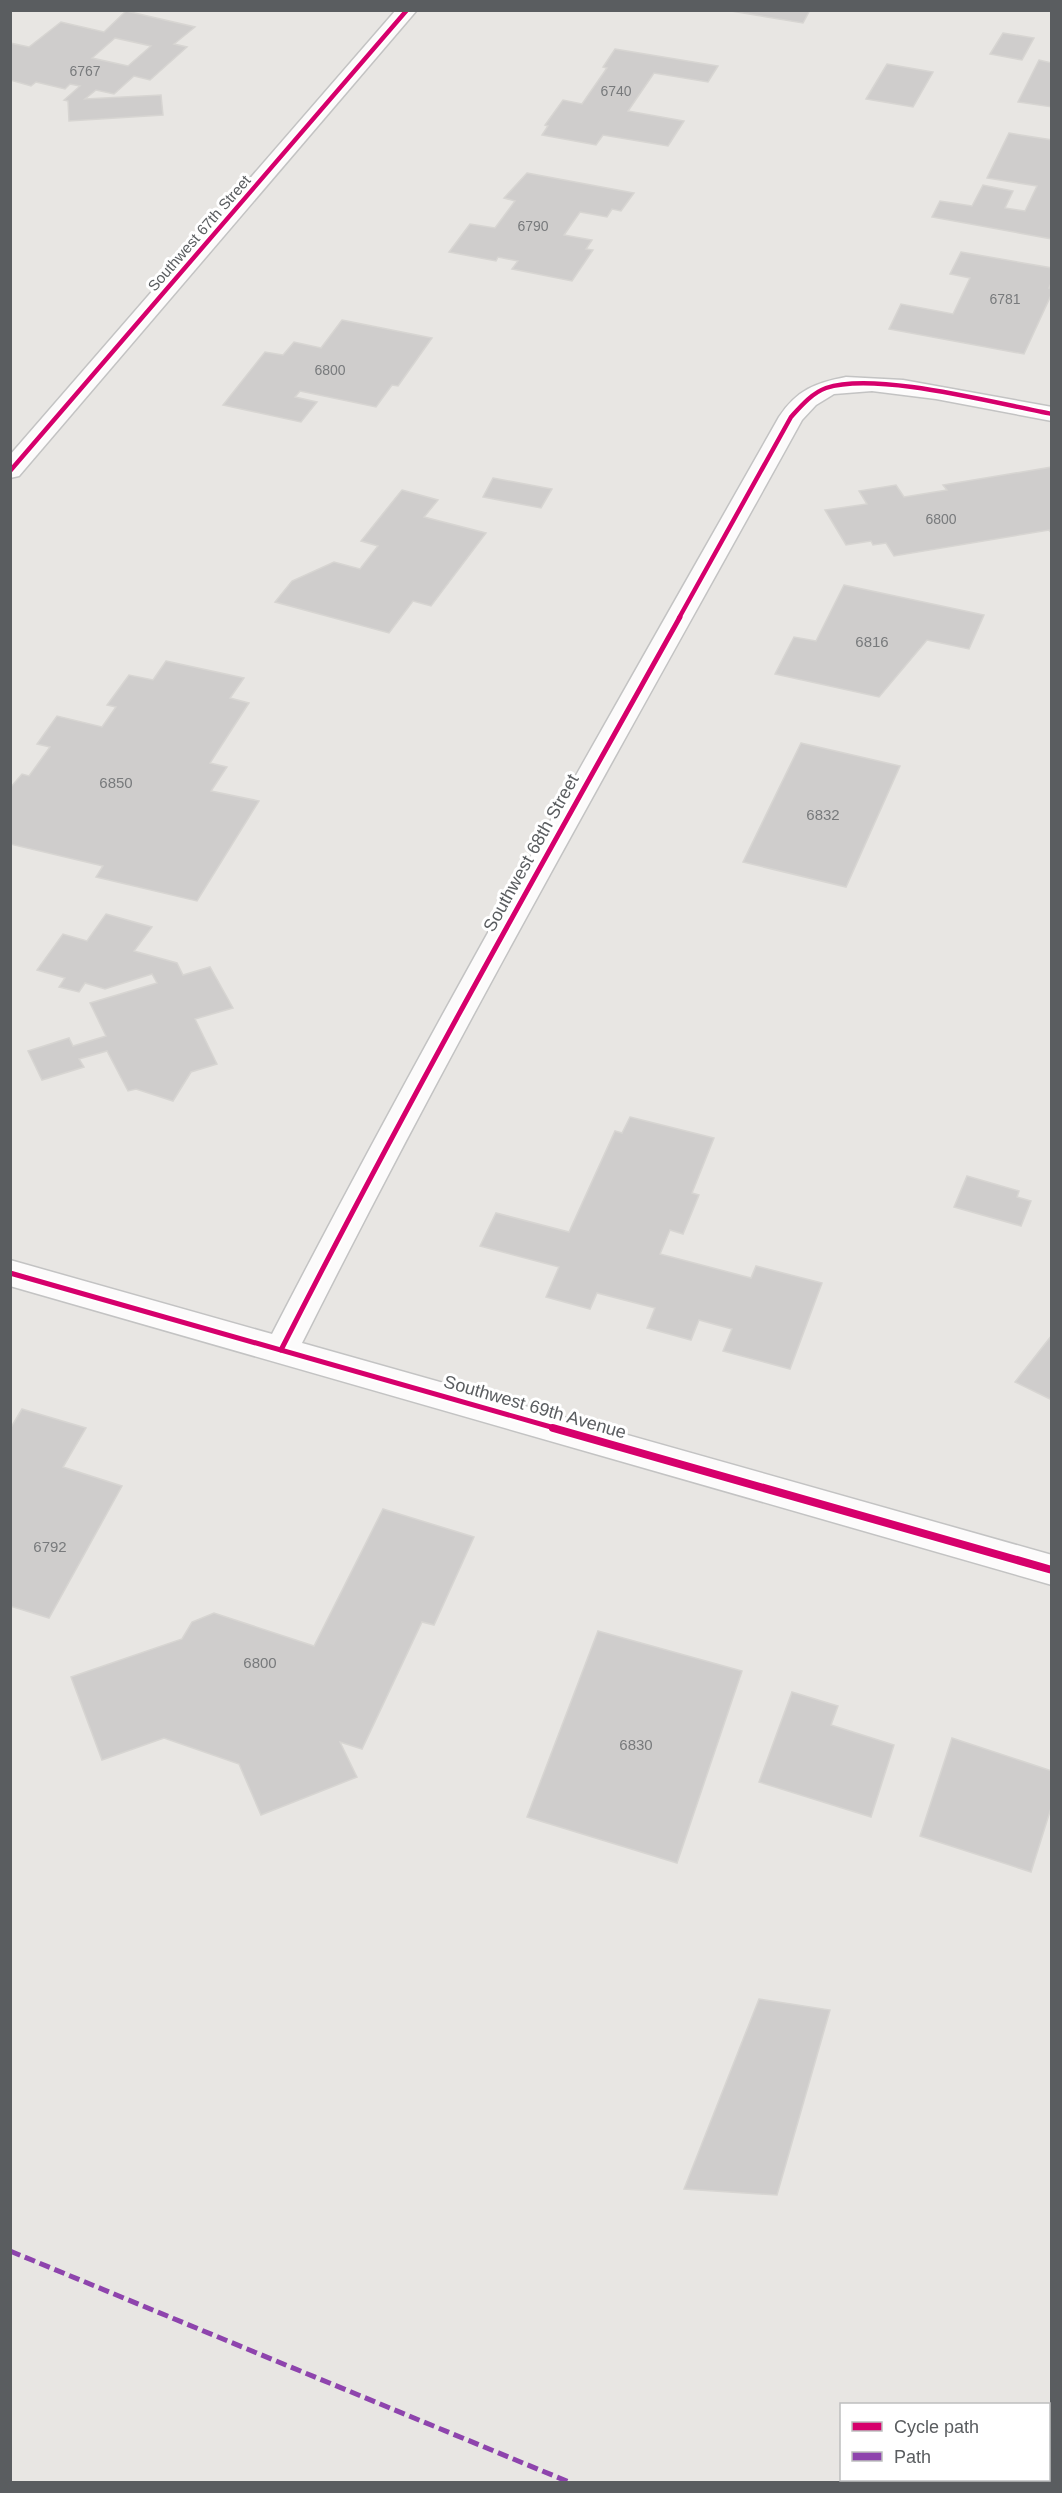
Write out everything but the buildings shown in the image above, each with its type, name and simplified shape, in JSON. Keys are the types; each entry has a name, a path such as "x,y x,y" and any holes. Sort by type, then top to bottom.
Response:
{"street":[{"name":"Southwest 67th Street","path":"10,471 407,10"},
{"name":"Southwest 68th Street","path":"281,1350 365,1185 432,1061 786,426 802,404 815,393 829,387 853,384 894,386 1052,414"},
{"name":"Southwest 69th Avenue","path":"10,1273 1052,1570"}],"marked path":[{"path":"10,2251 569,2482"}],"cycle path":[{"path":"10,471 407,10"},
{"path":"281,1350 365,1185 432,1061 791,417 816,393 846,384 903,387 1052,414"},
{"path":"10,1273 1052,1570"}]}
